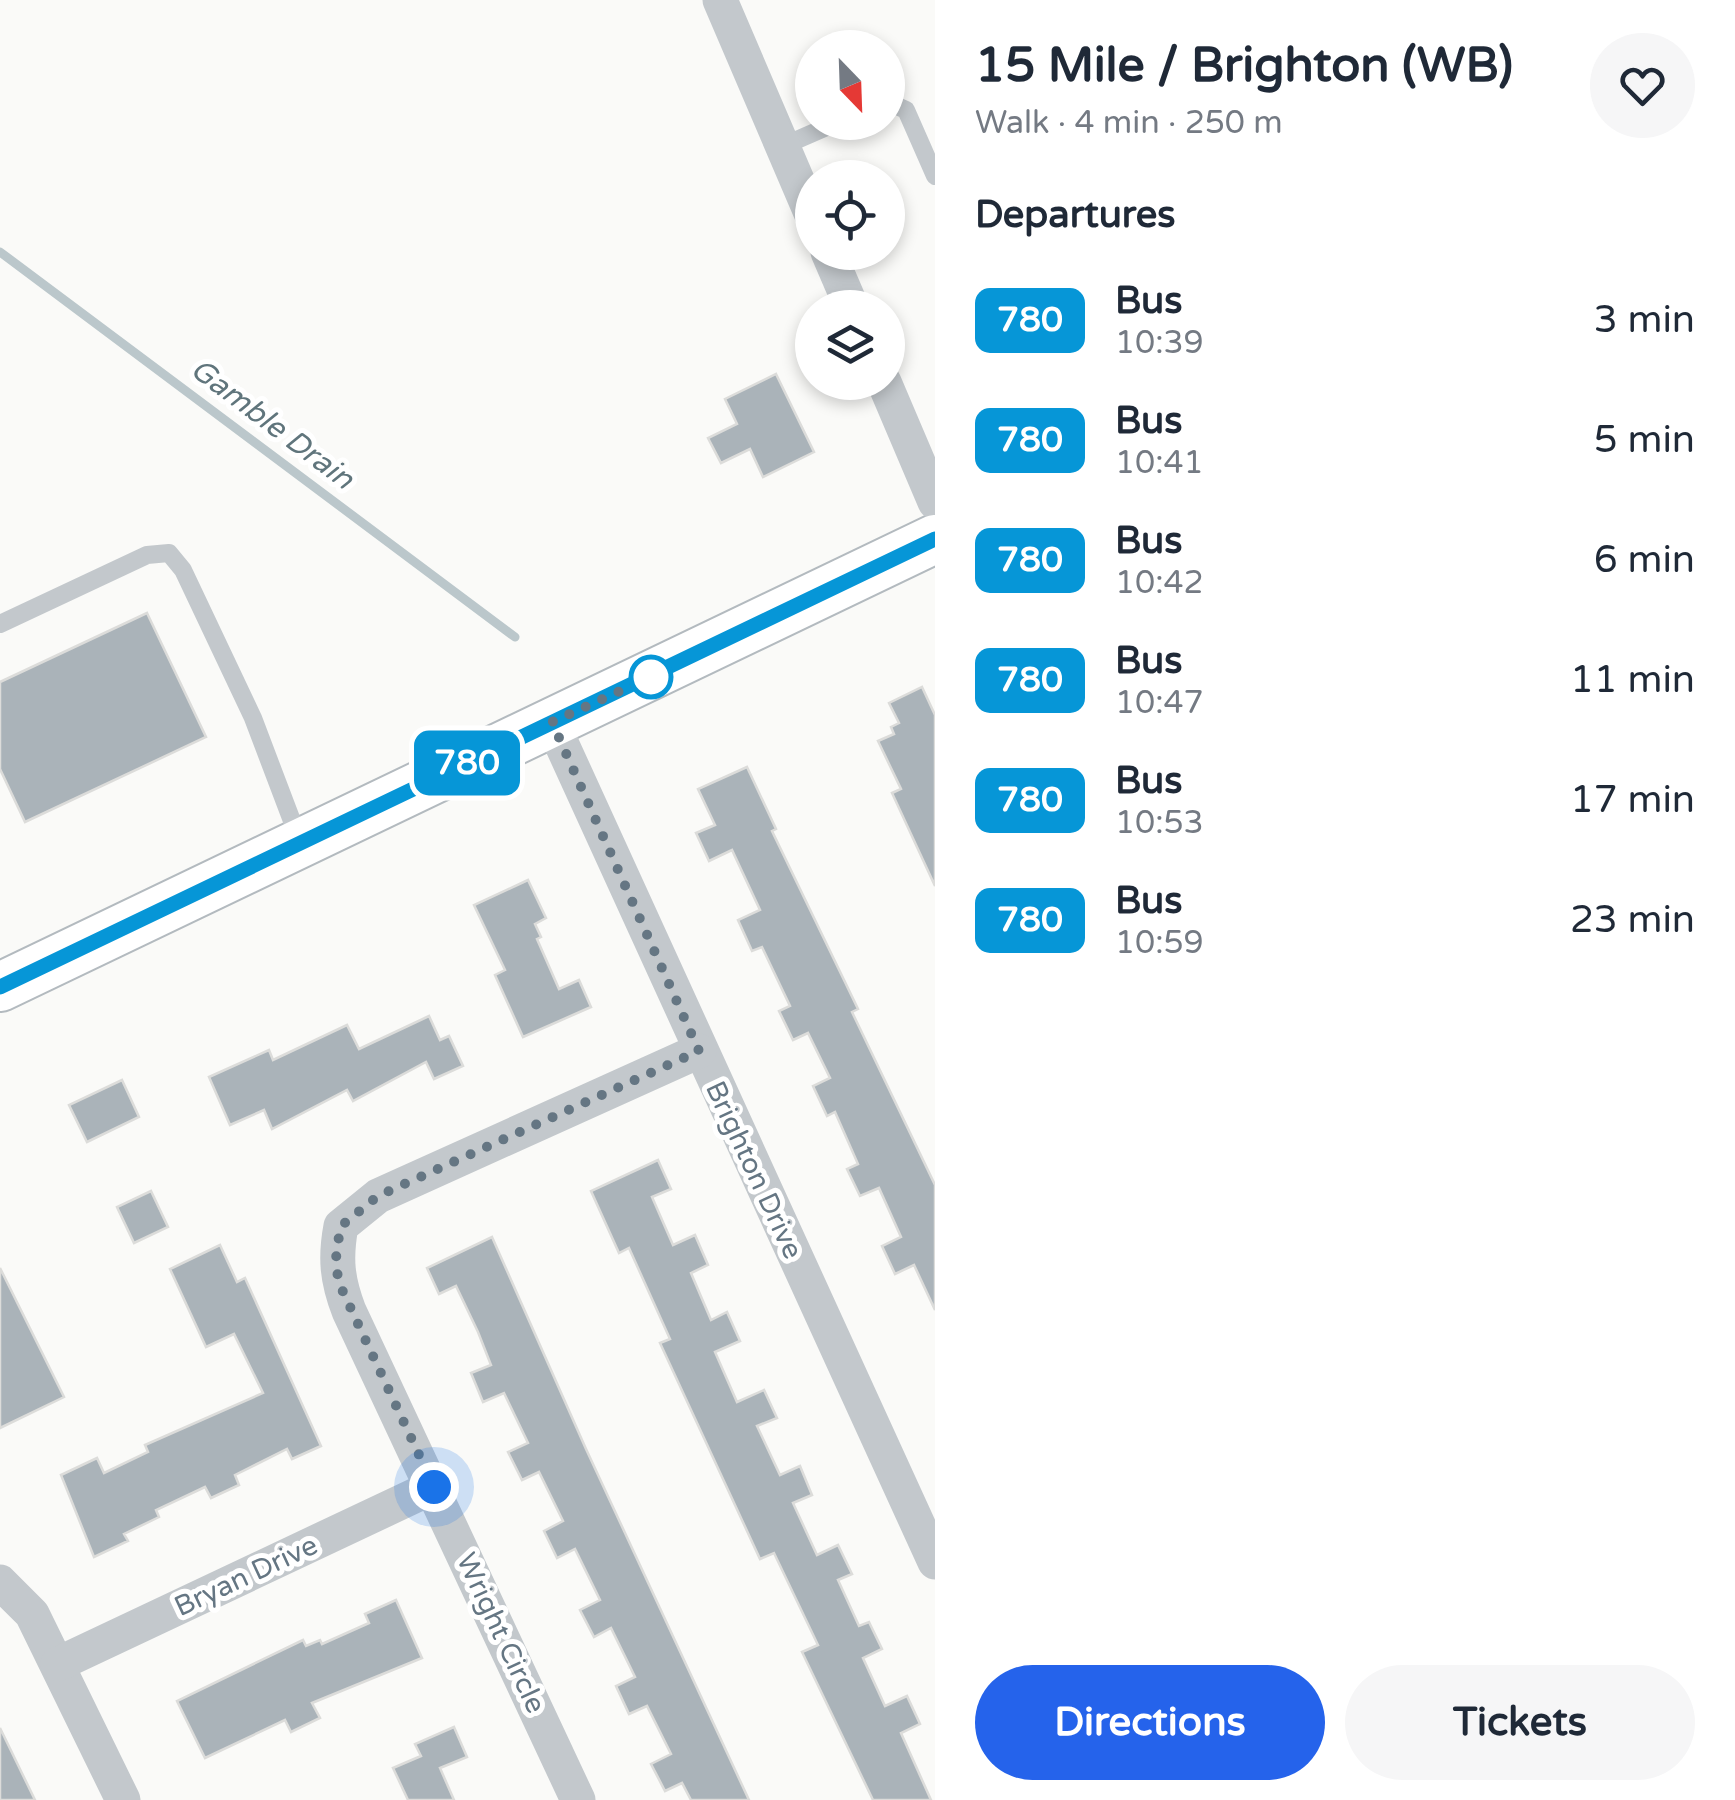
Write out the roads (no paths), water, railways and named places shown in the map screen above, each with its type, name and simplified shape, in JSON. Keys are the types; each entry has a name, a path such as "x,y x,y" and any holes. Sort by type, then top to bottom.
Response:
{"main road":[{"path":"0,986 935,539"}],"street":[{"path":"720,0 795,175"},
{"path":"892,400 935,502"},
{"name":"Brighton Drive","path":"552,722 935,1562"},
{"name":"Wright Circle","path":"578,1800 338,1281 336,1253 341,1226 378,1196 699,1051"},
{"name":"Bryan Drive","path":"58,1664 434,1487"},
{"path":"0,1582 32,1614 124,1800"}],"lane":[{"path":"905,110 935,176"},
{"path":"783,146 797,140"},
{"path":"0,624 147,555 170,553 178,560 253,718 300,842"}],"waterway":[{"name":"Gamble Drain","path":"0,252 515,637"}]}
